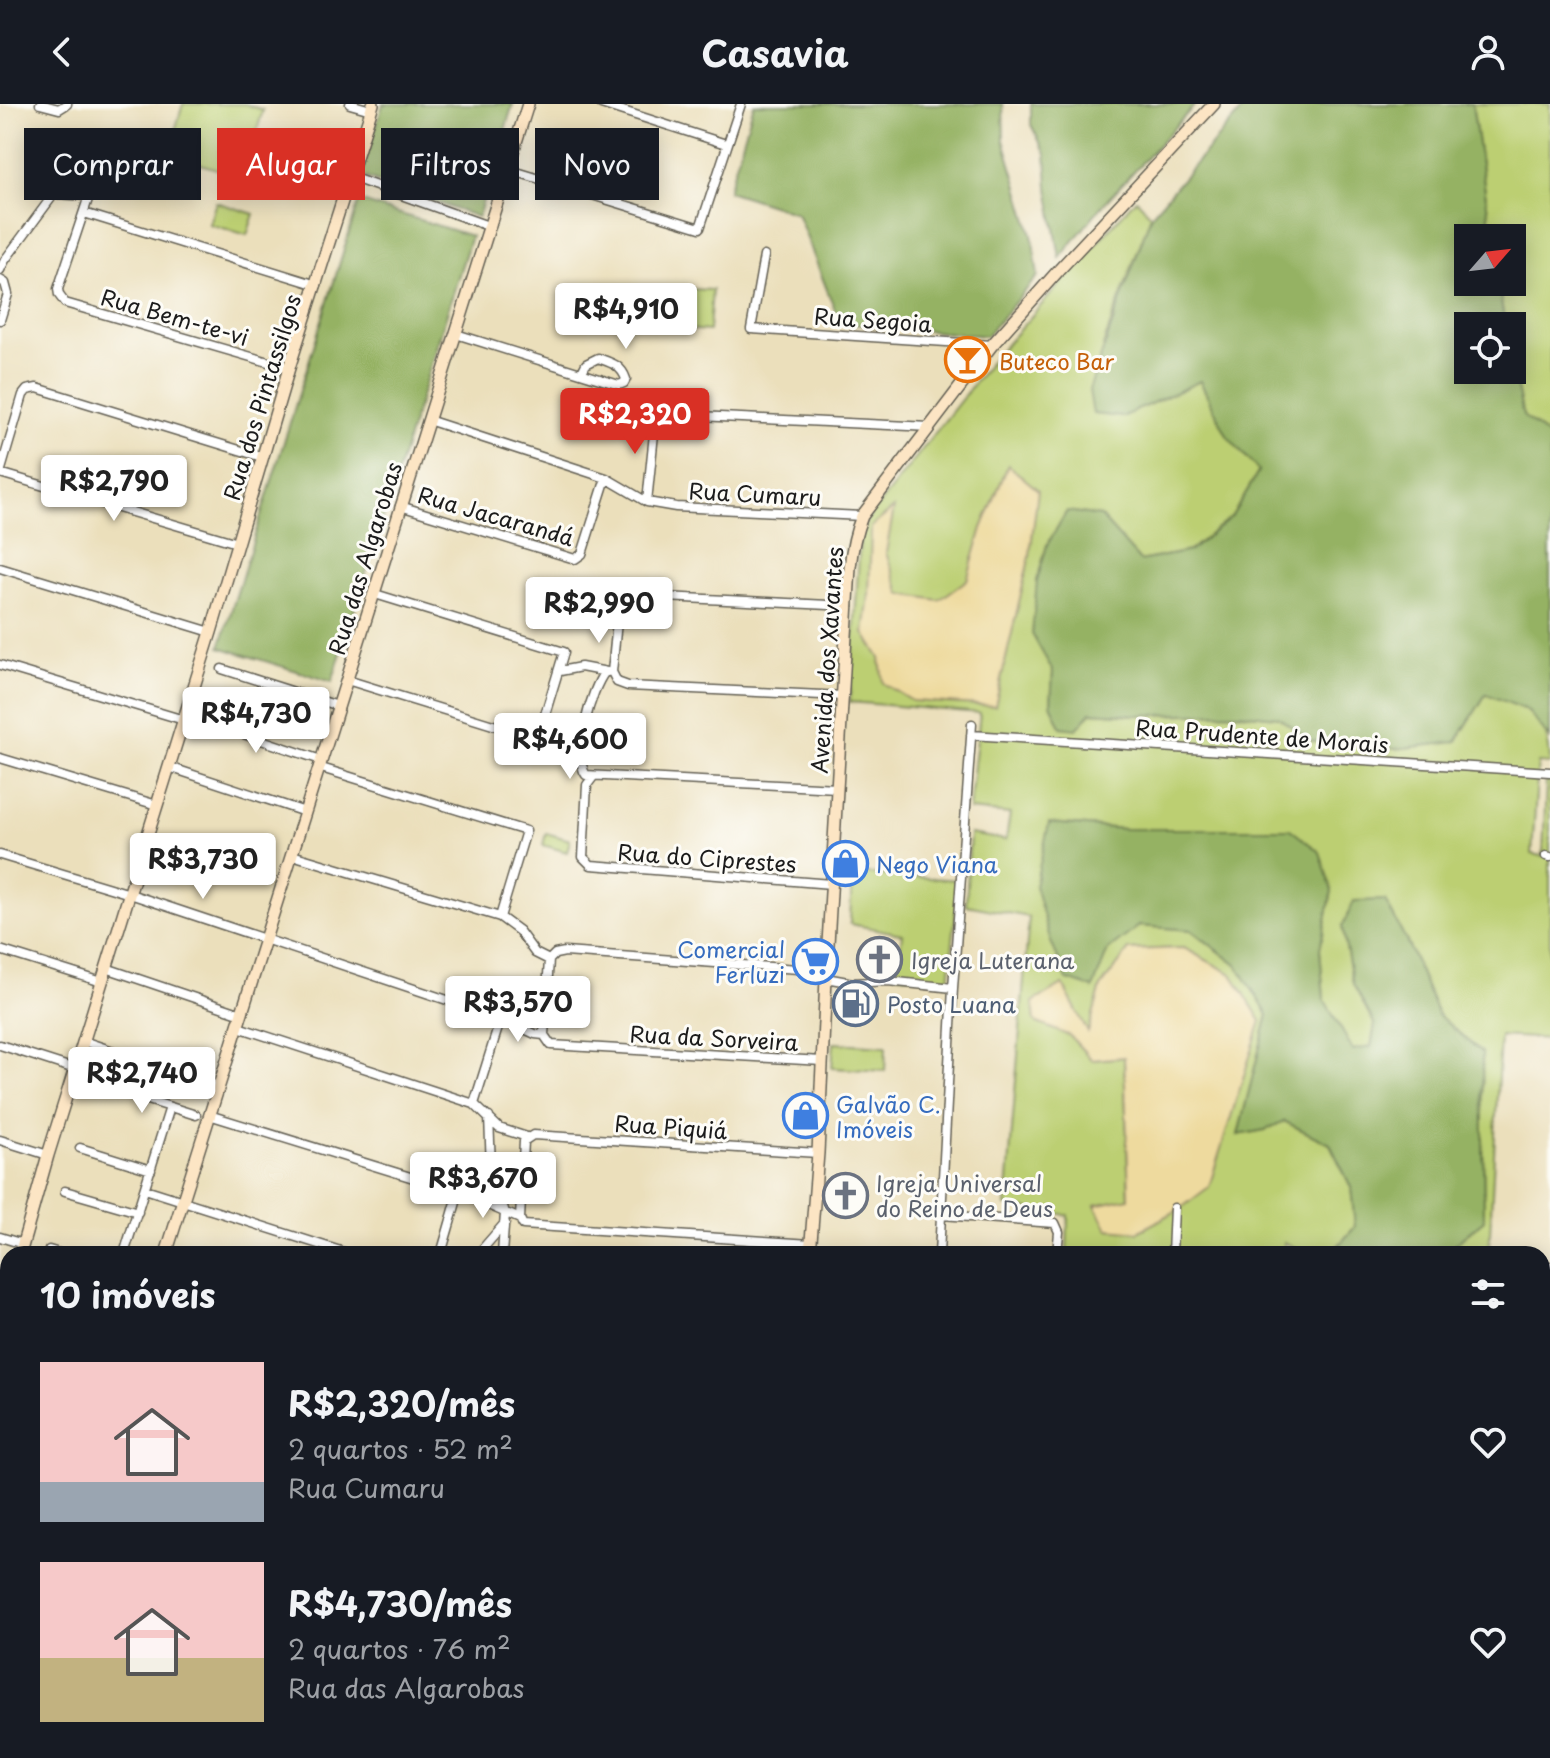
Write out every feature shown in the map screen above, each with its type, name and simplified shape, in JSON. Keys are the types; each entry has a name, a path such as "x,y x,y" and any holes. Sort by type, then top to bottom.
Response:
{"street":[{"path":"40,104 59,109 67,104"},
{"path":"350,104 372,107"},
{"name":"Rua das Algarobas","path":"519,132 528,104"},
{"path":"601,104 726,144"},
{"path":"519,173 700,228 741,104"},
{"name":"Avenida dos Xavantes","path":"810,1246 852,544 862,516 992,345 1214,104"},
{"name":"Rua dos Pintassilgos","path":"365,130 372,107"},
{"path":"365,182 491,227"},
{"path":"0,270 54,194 89,196 84,213 317,285"},
{"name":"Rua dos Pintassilgos","path":"22,1246 289,368 344,200"},
{"name":"Rua das Algarobas","path":"168,1246 498,200"},
{"name":"Rua Bem-te-vi","path":"84,213 58,289 65,303 289,368"},
{"name":"Rua Segoia","path":"764,256 751,329 992,345"},
{"path":"0,280 5,283 8,294 0,320"},
{"path":"456,334 619,385 626,379 623,370 616,364 598,358 586,364 582,372"},
{"path":"237,543 0,473 23,395 27,390 37,388 262,457"},
{"path":"428,420 606,478 647,502 656,414 930,427"},
{"name":"Rua Jacarandá","path":"400,506 570,559 582,554 606,478"},
{"name":"Rua Cumaru","path":"647,502 676,507 862,516"},
{"path":"0,568 211,632"},
{"path":"347,680 536,736 560,671 564,652 375,594"},
{"path":"837,788 602,774 593,777 583,771 580,758 583,733 597,684 609,672 619,601 626,594 849,606"},
{"path":"0,665 184,720"},
{"path":"560,671 581,667 609,672 617,682 638,687 843,696"},
{"path":"222,669 338,706"},
{"path":"202,720 320,764 526,831 500,917"},
{"path":"939,1246 953,988 972,724"},
{"name":"Rua Prudente de Morais","path":"971,735 1550,772"},
{"path":"0,758 157,805"},
{"path":"169,767 305,812"},
{"name":"Rua do Ciprestes","path":"593,777 587,785 583,857 597,868 831,884"},
{"path":"0,855 130,894 544,1035 549,960 555,954 565,952 826,974 853,983 888,981 953,988"},
{"path":"292,855 500,917 519,931 535,953 549,960"},
{"path":"0,950 102,982"},
{"path":"106,968 242,1014"},
{"path":"474,1104 501,1018"},
{"path":"238,1027 474,1104 503,1131 520,1133 525,1139 520,1221"},
{"name":"Rua da Sorveira","path":"544,1035 556,1047 822,1061"},
{"path":"83,1041 218,1086"},
{"path":"0,1045 75,1069"},
{"path":"97,1084 196,1115"},
{"path":"127,1246 170,1107"},
{"path":"209,1115 459,1192 523,1225 774,1246"},
{"path":"489,1117 491,1167 505,1218 503,1246"},
{"name":"Rua Piquiá","path":"525,1139 818,1153"},
{"path":"0,1140 48,1155"},
{"path":"80,1148 151,1170"},
{"path":"145,1189 324,1246"},
{"path":"65,1191 138,1212"},
{"path":"443,1246 459,1192"},
{"path":"1172,1246 1174,1208"},
{"path":"941,1215 1050,1222 1057,1226 1057,1246"},
{"path":"484,1246 505,1218"}],"green space":[{"path":"183,104 245,104 263,110 258,128 217,128 217,169 201,164 201,128 176,128"},
{"path":"383,104 513,104 506,128 381,128 381,183 365,177 365,163"},
{"path":"754,104 1003,104 1004,140 1032,234 1038,276 986,336 840,323 797,213 728,191"},
{"path":"1031,104 1196,104 1100,208 1060,258 1048,188 1046,154 1031,125"},
{"path":"1247,104 1472,104 1490,224 1454,224 1454,296 1500,296 1503,312 1454,312 1454,384 1516,384 1523,416 1550,438 1550,739 1527,710 1486,694 1456,742 1396,749 1311,741 1278,717 1239,713 1137,715 1091,712 1077,729 1061,727 1051,704 1053,671 1032,634 1037,581 1047,545 1067,511 1100,516 1140,561 1190,551 1232,516 1259,471 1228,437 1200,381 1122,417 1093,414 1089,390 1151,215"},
{"path":"1472,104 1550,104 1550,438 1523,416 1516,384 1526,384 1526,312 1503,312 1500,296 1526,296 1526,224 1490,224"},
{"path":"1136,199 1151,215 1103,345 1122,417 1200,381 1228,437 1259,471 1232,516 1189,551 1140,561 1100,516 1067,511 1047,545 1037,581 1044,654 1053,671 1051,704 1091,712 1137,715 1239,713 1278,717 1311,741 1456,742 1486,694 1524,710 1540,724 1546,734 1550,764 1538,763 1532,854 1543,856 1546,781 1550,781 1550,1039 1500,1036 1489,1246 1453,1246 1484,1220 1482,1053 1438,1015 1406,940 1353,984 1375,1025 1371,1047 1353,1051 1324,1000 1320,949 1332,890 1289,829 1125,829 1049,823 1093,988 1108,950 1139,926 1191,930 1237,965 1268,1014 1238,1135 1265,1130 1284,1121 1330,1144 1351,1187 1355,1227 1338,1246 1292,1246 1284,1242 1284,1246 1067,1246 1068,1215 1006,1206 1029,917 966,905 970,834 1006,840 1010,814 969,810 980,713 850,702 860,539 867,520 994,358","holes":["1184,948 1138,1231 1096,1205 1129,1199 1124,1057 1092,1060 1070,1036 1088,1033 1101,987 1129,950"]},
{"path":"429,200 483,200 478,217"},
{"path":"359,201 471,236 332,682 220,647"},
{"path":"216,202 254,214 247,235 209,224"},
{"path":"688,289 712,290 709,331 685,329"},
{"path":"1049,823 1125,829 1290,829 1320,852 1332,891 1320,949 1324,999 1353,1050 1371,1047 1375,1025 1353,984 1342,927 1354,901 1385,900 1438,1015 1482,1053 1484,1220 1453,1246 1338,1246 1355,1227 1351,1187 1330,1144 1284,1121 1265,1130 1238,1135 1268,1015 1237,965 1191,930 1139,926 1108,950 1093,988 1067,980 1051,942 1035,886"},
{"path":"546,833 570,840 567,852 543,845"},
{"path":"852,873 959,880 949,982 897,974 902,934 850,924"},
{"path":"834,1043 886,1046 885,1071 832,1068"}],"sand":[{"path":"1008,465 1038,490 1030,555 995,706 912,701 883,683 880,658 864,633 869,595 871,527 894,508 886,553 901,594 939,600 967,580 982,528"},
{"path":"1184,948 1232,974 1261,1021 1209,1187 1180,1209 1138,1232 1108,1229 1095,1205 1129,1198 1124,1057 1092,1060 1070,1036 1035,1022 1033,1002 1063,985 1088,1032 1101,987 1129,950"}],"place":[{"name":"Buteco Bar","path":"968,360"},
{"name":"Nego Viana","path":"845,863"},
{"name":"Igreja Luterana","path":"880,959"},
{"name":"Comercial Ferluzi","path":"816,961"},
{"name":"Posto Luana","path":"856,1003"},
{"name":"Galvão C. Imóveis","path":"805,1116"},
{"name":"Igreja Universal do Reino de Deus","path":"845,1195"}]}
